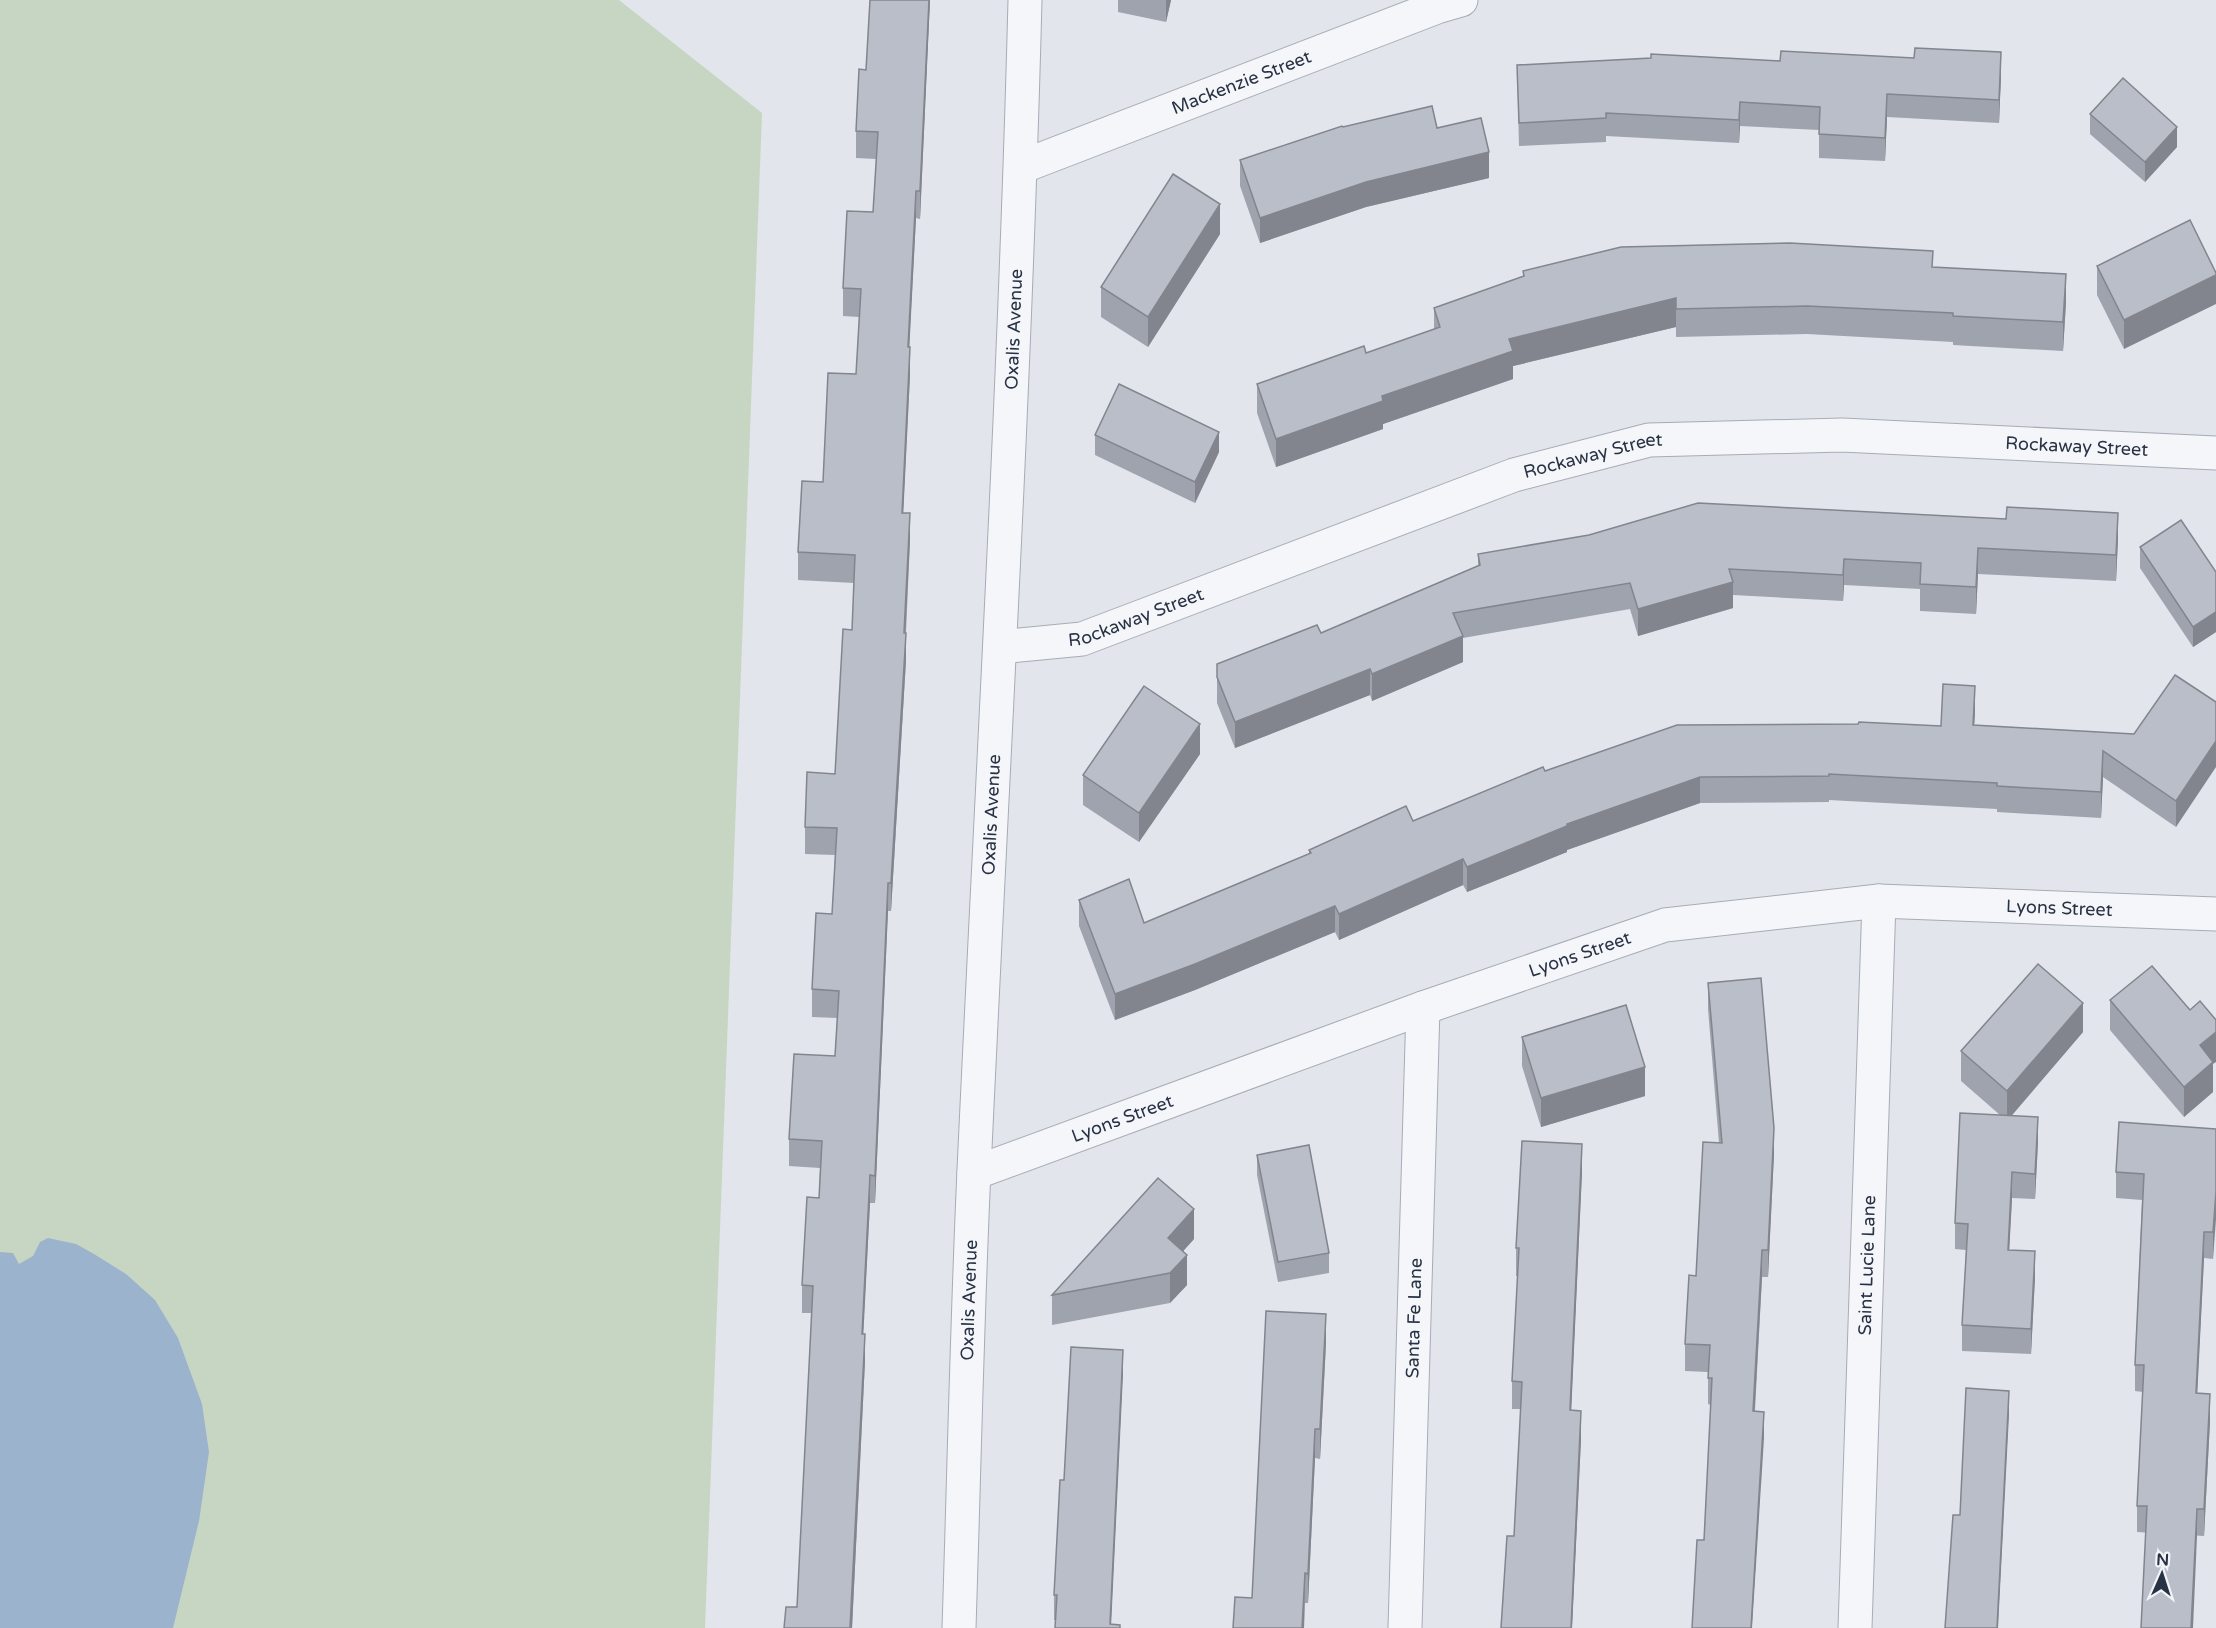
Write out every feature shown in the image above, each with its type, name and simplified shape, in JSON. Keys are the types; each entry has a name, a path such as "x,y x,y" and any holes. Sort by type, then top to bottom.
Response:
{"street":[{"name":"Oxalis Avenue","path":"959,1628 974,1173 1021,167 1025,0"},
{"name":"Mackenzie Street","path":"1021,167 1437,7 1461,0"},
{"name":"Rockaway Street","path":"1000,647 1082,639 1514,475 1649,440 1842,435 2216,453"},
{"name":"Lyons Street","path":"974,1173 1423,1008 1665,925 1879,901 2216,914"},
{"name":"Saint Lucie Lane","path":"1855,1628 1879,901"},
{"name":"Santa Fe Lane","path":"1405,1628 1423,1008"}],"green space":[{"path":"0,0 619,0 762,113 705,1628 0,1628"}],"water":[{"path":"48,1238 76,1244 94,1254 126,1274 155,1300 178,1338 202,1404 209,1452 199,1521 173,1628 0,1628 0,1252 13,1253 19,1264 33,1256 40,1242"}],"building":[{"path":"870,0 929,0 920,191 916,191 908,347 910,347 902,513 910,513 904,633 906,633 891,883 888,883 875,1176 870,1175 862,1334 865,1334 850,1628 784,1628 786,1607 797,1607 813,1286 802,1285 807,1197 819,1198 822,1141 789,1139 794,1054 835,1056 839,991 812,989 816,913 832,914 837,828 805,827 807,772 835,774 843,629 852,630 855,555 798,552 802,481 823,482 828,373 856,374 861,289 843,288 847,211 873,212 878,132 856,131 859,69 866,70"},
{"path":"1915,48 2001,52 1999,100 1887,94 1885,138 1819,134 1820,107 1740,102 1739,120 1606,113 1606,118 1519,123 1517,65 1651,58 1651,54 1780,61 1781,51 1914,58"},
{"path":"2123,78 2177,127 2145,162 2090,114"},
{"path":"1432,106 1437,128 1481,118 1489,152 1366,182 1260,218 1240,160 1342,126"},
{"path":"1173,174 1220,204 1148,317 1101,287"},
{"path":"2190,220 2216,275 2124,320 2097,266"},
{"path":"1790,243 1933,251 1932,267 2066,274 2063,322 1953,316 1953,313 1807,306 1676,309 1676,298 1509,339 1513,351 1382,396 1383,401 1276,439 1257,384 1364,346 1366,353 1440,327 1434,308 1524,276 1523,271 1621,247"},
{"path":"1119,384 1219,432 1195,482 1095,435"},
{"path":"1698,503 2006,519 2007,507 2118,513 2116,555 1978,548 1976,587 1920,584 1921,563 1844,559 1843,575 1729,569 1733,582 1638,609 1630,583 1453,613 1463,636 1372,674 1370,669 1235,722 1217,677 1217,664 1317,625 1321,633 1480,565 1478,554 1589,535"},
{"path":"2181,520 2216,572 2216,612 2193,627 2140,547"},
{"path":"2175,675 2216,702 2216,741 2176,801 2103,751 2101,792 1997,786 1997,783 1829,774 1829,776 1700,777 1567,824 1567,826 1467,867 1463,859 1339,914 1335,906 1195,964 1115,994 1079,900 1129,879 1144,923 1311,853 1309,850 1406,806 1413,821 1543,767 1545,771 1677,725 1858,724 1859,722 1941,726 1943,684 1975,686 1973,725 2134,734"},
{"path":"1144,686 1200,724 1139,813 1083,775"},
{"path":"2038,964 2083,1003 2007,1091 1961,1051"},
{"path":"2152,966 2190,1010 2200,1001 2216,1020 2216,1032 2200,1045 2213,1062 2184,1087 2110,1000"},
{"path":"1761,978 1774,1128 1768,1250 1762,1250 1753,1411 1764,1412 1751,1628 1692,1628 1697,1540 1704,1540 1712,1378 1708,1378 1710,1345 1685,1344 1689,1275 1696,1276 1703,1142 1722,1143 1708,983"},
{"path":"1626,1005 1645,1067 1541,1098 1522,1037"},
{"path":"1960,1113 2038,1117 2035,1174 2012,1172 2008,1250 2035,1251 2031,1329 1962,1325 1968,1224 1955,1223"},
{"path":"2119,1122 2216,1129 2216,1192 2213,1232 2204,1232 2196,1393 2210,1394 2204,1509 2197,1509 2191,1628 2141,1628 2147,1506 2137,1506 2144,1365 2135,1365 2144,1174 2116,1172"},
{"path":"1522,1141 1582,1144 1570,1410 1581,1411 1571,1628 1501,1628 1507,1536 1514,1536 1522,1382 1512,1381"},
{"path":"1309,1145 1329,1253 1278,1262 1257,1155"},
{"path":"1158,1178 1194,1209 1168,1238 1187,1255 1170,1273 1052,1295"},
{"path":"1266,1311 1326,1314 1320,1429 1315,1429 1308,1574 1305,1573 1302,1628 1233,1628 1235,1597 1252,1598"},
{"path":"1071,1347 1123,1350 1110,1624 1120,1625 1120,1628 1055,1628 1057,1595 1054,1595 1060,1480 1064,1480"},
{"path":"1966,1388 2009,1391 1997,1628 1945,1628 1953,1515 1960,1515"}]}
